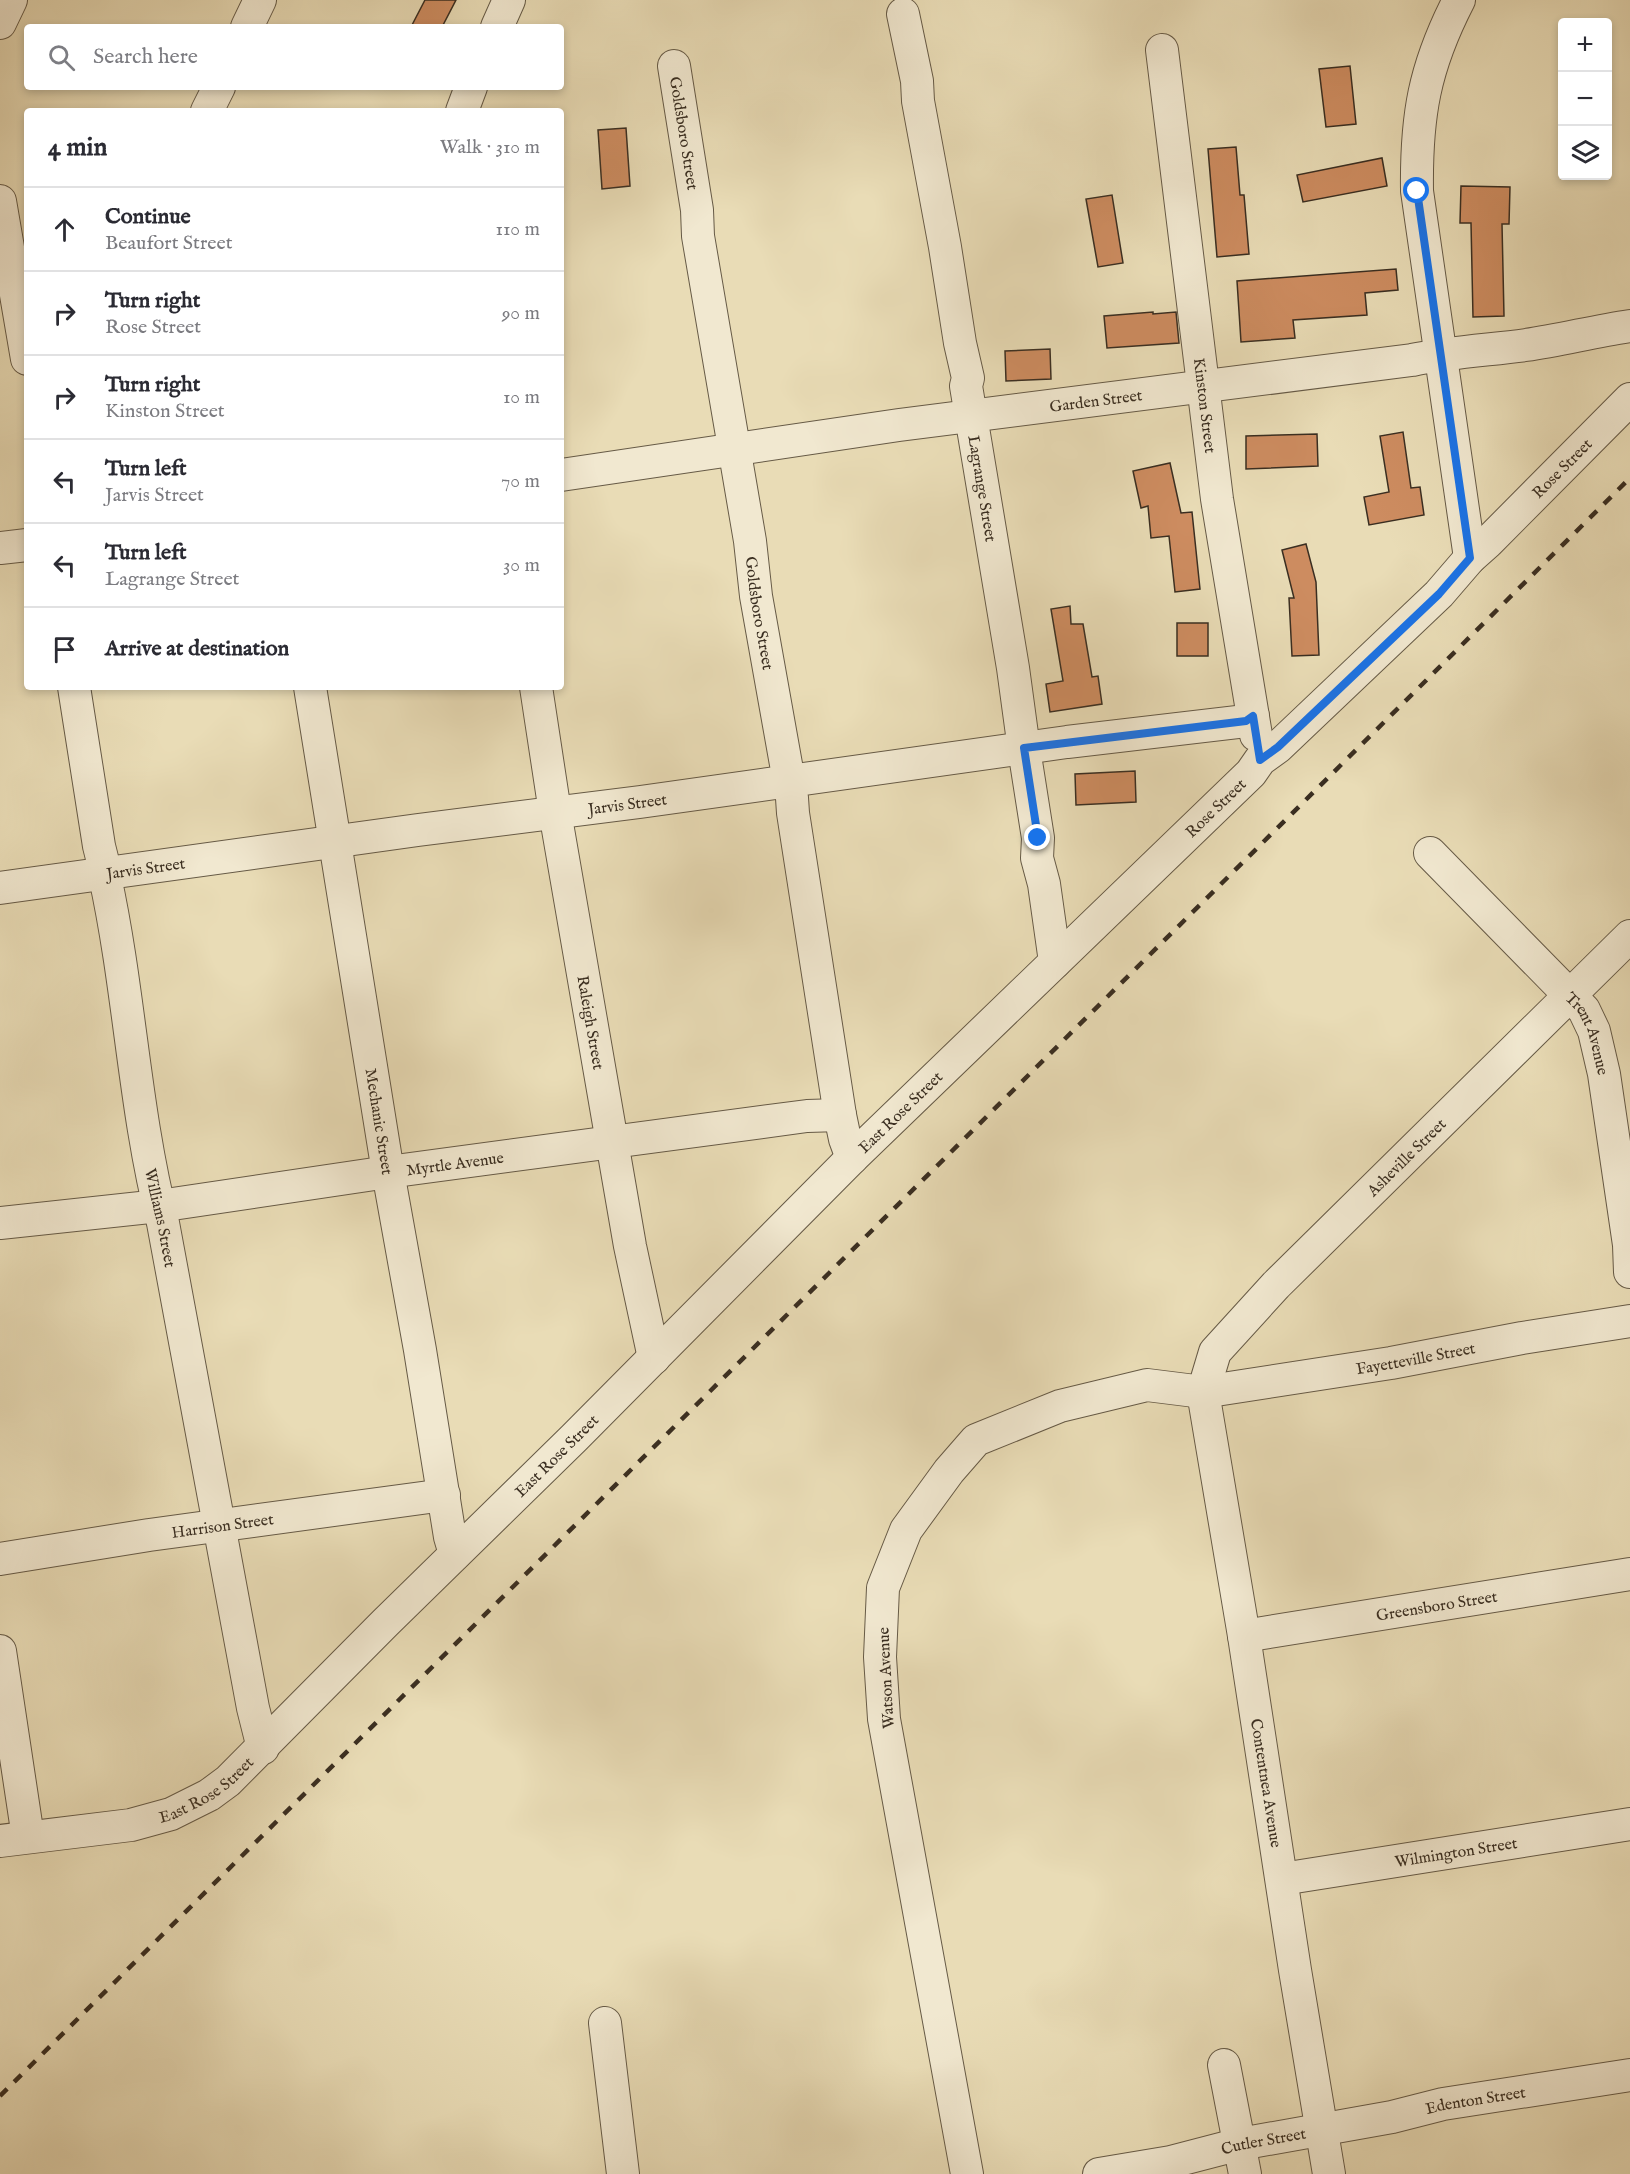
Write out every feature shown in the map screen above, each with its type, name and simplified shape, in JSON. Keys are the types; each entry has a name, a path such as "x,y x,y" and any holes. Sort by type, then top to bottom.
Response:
{"street":[{"path":"0,23 11,0"},
{"path":"248,24 260,0"},
{"path":"498,24 509,0"},
{"path":"1459,0 1434,52 1422,98 1416,145 1417,191 1422,235 1470,558"},
{"name":"Lagrange Street","path":"903,14 917,81 918,101 968,378 966,386 1013,668 1038,838 1037,858 1044,884 1055,962"},
{"name":"Kinston Street","path":"1162,50 1217,500 1260,760"},
{"name":"Goldsboro Street","path":"674,66 698,236 750,541 756,596 789,781 840,1115 844,1139 852,1158"},
{"path":"208,108 218,90"},
{"path":"463,108 470,90"},
{"path":"0,201 24,316"},
{"name":"Garden Street","path":"564,475 971,416 1567,339 1630,326"},
{"name":"Rose Street","path":"1055,962 1251,773 1260,760 1278,747 1439,594 1470,558 1630,399"},
{"path":"0,548 24,545"},
{"name":"Williams Street","path":"74,690 123,972 147,1148 253,1708 263,1748"},
{"name":"Mechanic Street","path":"310,690 388,1172 450,1538 455,1554"},
{"name":"Raleigh Street","path":"536,690 555,812 630,1246 654,1358"},
{"name":"Jarvis Street","path":"0,888 1024,748 1246,721 1253,716"},
{"name":"Trent Avenue","path":"1430,853 1584,1010 1617,1073 1630,1272"},
{"name":"Asheville Street","path":"1203,1392 1215,1352 1276,1285 1630,936"},
{"name":"East Rose Street","path":"14,1839 130,1825 171,1814 209,1795 228,1781 852,1158 1055,962"},
{"name":"Myrtle Avenue","path":"0,1223 159,1206 612,1142 807,1116 840,1115"},
{"name":"Fayetteville Street","path":"1203,1392 1391,1364 1522,1338 1630,1321"},
{"name":"Watson Avenue","path":"967,2174 884,1719 880,1657 883,1588 906,1530 949,1471 976,1440 1060,1406 1148,1384 1203,1392"},
{"name":"Contentnea Avenue","path":"1203,1392 1329,2174"},
{"name":"Harrison Street","path":"0,1559 444,1495"},
{"name":"Greensboro Street","path":"1244,1636 1630,1574"},
{"path":"0,1651 14,1839"},
{"name":"Wilmington Street","path":"1282,1879 1630,1824"},
{"path":"605,2023 623,2174"},
{"path":"1224,2065 1245,2174"},
{"name":"Edenton Street","path":"1322,2131 1443,2104 1630,2075"},
{"name":"Cutler Street","path":"1099,2174 1171,2162 1240,2144 1322,2131"}],"building":[{"path":"425,0 456,0 444,24 413,24"},
{"path":"1350,66 1356,124 1326,127 1319,69"},
{"path":"626,128 630,186 602,189 598,130"},
{"path":"1236,147 1240,195 1244,195 1249,254 1217,257 1208,149"},
{"path":"1382,158 1387,186 1303,202 1297,175"},
{"path":"1461,186 1510,187 1509,224 1502,224 1504,316 1473,317 1471,223 1460,223"},
{"path":"1112,195 1123,263 1098,267 1086,199"},
{"path":"1396,269 1398,290 1365,293 1367,315 1293,320 1295,338 1241,342 1237,281"},
{"path":"1153,312 1153,314 1176,312 1179,343 1107,348 1104,316"},
{"path":"1050,349 1051,379 1006,381 1005,351"},
{"path":"1403,432 1411,488 1420,487 1424,515 1369,525 1364,497 1389,492 1380,436"},
{"path":"1317,434 1318,466 1246,469 1246,436"},
{"path":"1170,463 1181,513 1192,512 1200,589 1175,592 1169,536 1151,538 1148,506 1141,508 1133,471"},
{"path":"1306,544 1316,582 1319,655 1292,656 1289,598 1294,598 1282,550"},
{"path":"1070,606 1071,624 1083,624 1092,677 1098,676 1102,704 1050,712 1046,684 1063,681 1051,609"},
{"path":"1177,623 1208,623 1208,656 1177,656"},
{"path":"1135,771 1136,802 1076,805 1075,774"}],"railway":[{"path":"0,2096 1630,478"}],"route":[{"path":"1038,838 1024,748 1246,721 1253,716 1260,760 1278,747 1439,594 1470,558 1417,191"}]}
